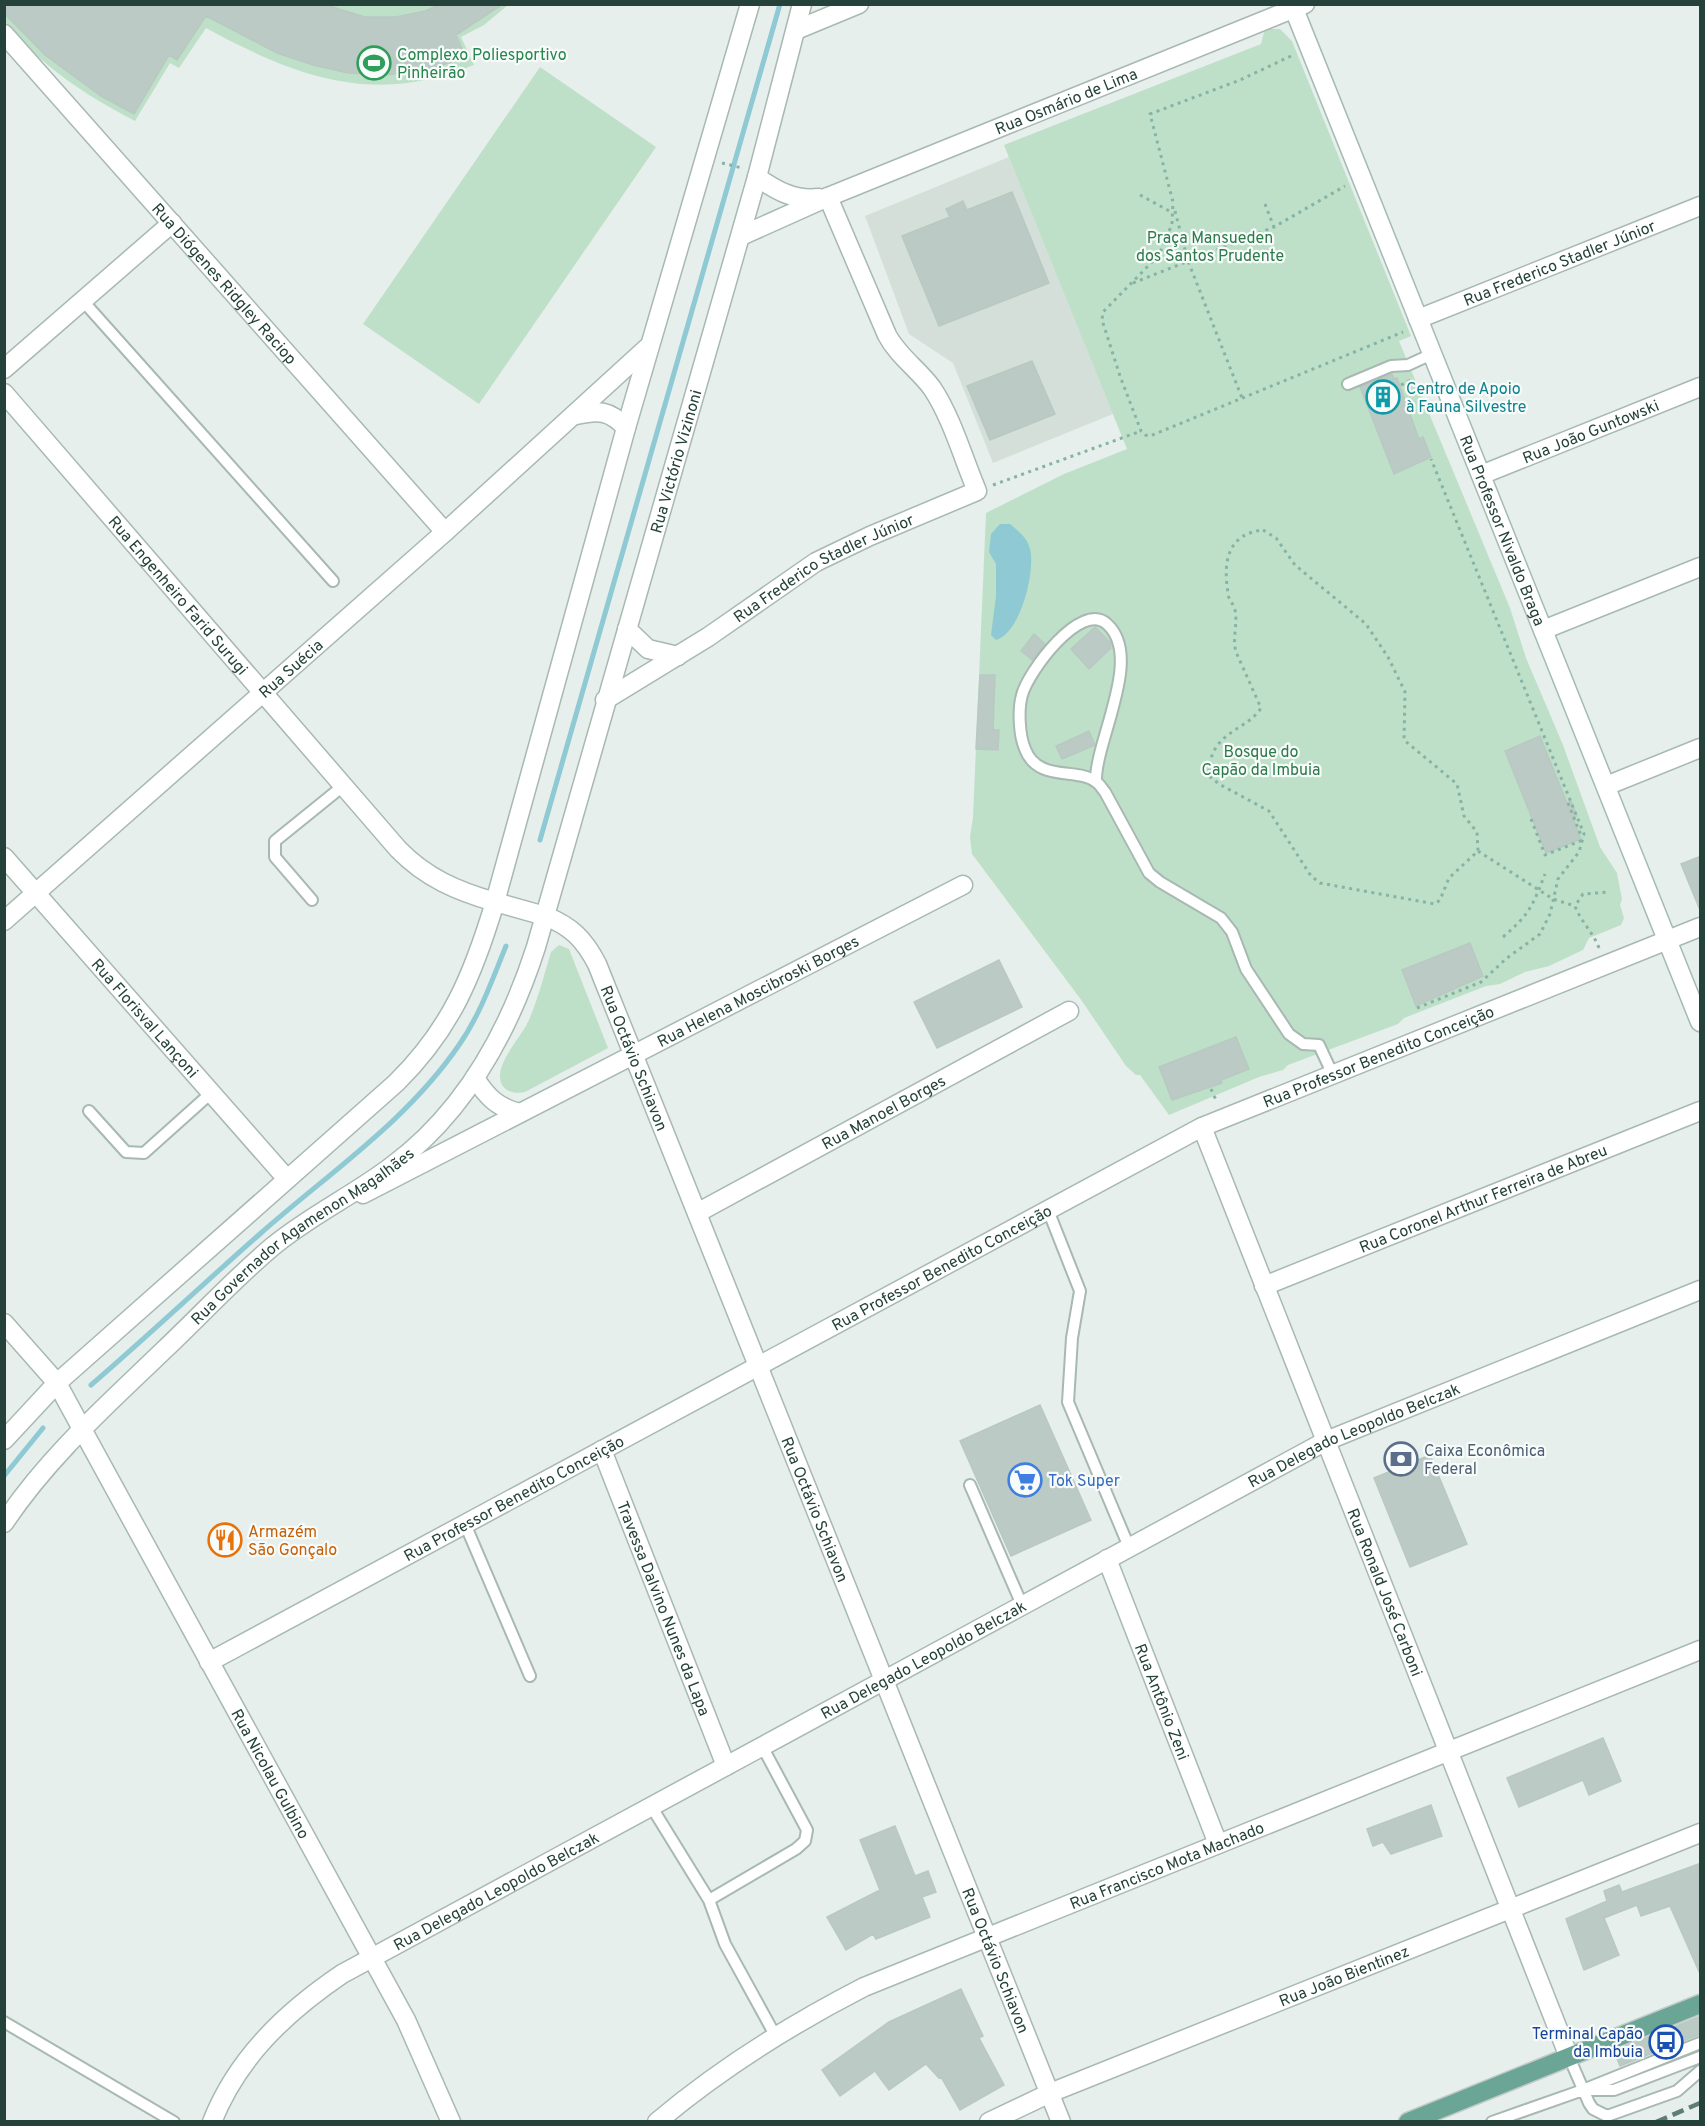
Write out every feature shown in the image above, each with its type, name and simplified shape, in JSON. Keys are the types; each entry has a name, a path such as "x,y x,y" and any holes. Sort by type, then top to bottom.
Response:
{"main road":[{"path":"1408,2121 1701,2004"}],"street":[{"path":"4,1440 57,1383 396,1083 433,1044 459,1002 472,972 495,902 649,345 750,4"},
{"name":"Rua Victório Vizinoni","path":"545,916 605,700 741,236 754,174 802,4"},
{"path":"796,30 859,4"},
{"name":"Rua Osmário de Lima","path":"741,236 828,197 1297,6"},
{"name":"Rua Professor Nivaldo Braga","path":"1297,6 1418,319 1701,1022"},
{"name":"Rua Diógenes Ridgley Raciop","path":"4,34 446,532"},
{"name":"Rua Osmário de Lima","path":"754,174 773,188 797,198 828,197"},
{"path":"828,197 886,335 899,354 926,380 936,395 977,491"},
{"name":"Rua Frederico Stadler Júnior","path":"1418,319 1701,206"},
{"path":"4,369 172,223"},
{"name":"Rua Suécia","path":"4,921 261,692 446,532 576,415 649,345"},
{"name":"Rua João Guntowski","path":"1481,475 1701,387"},
{"name":"Rua Engenheiro Farid Surugi","path":"4,393 398,849 421,870 448,886 495,902"},
{"path":"576,415 601,411 613,416 626,428"},
{"name":"Rua Frederico Stadler Júnior","path":"605,700 678,656 816,562 870,536 977,491"},
{"path":"1543,630 1701,567"},
{"path":"627,629 648,649 678,656"},
{"path":"1606,786 1701,748"},
{"name":"Rua Florisval Lançoni","path":"4,857 287,1179"},
{"name":"Rua Helena Moscibroski Borges","path":"303,1225 963,885"},
{"name":"Rua Octávio Schiavon","path":"495,902 545,916 571,928 590,950 1061,2121"},
{"name":"Rua Governador Agamenon Magalhães","path":"4,1522 26,1491 82,1429 271,1248 368,1184 414,1149 435,1127 475,1078 505,1029 516,1004 545,916"},
{"name":"Rua Professor Benedito Conceição","path":"209,1662 1202,1127 1701,927"},
{"name":"Rua Manoel Borges","path":"697,1213 1069,1011"},
{"path":"475,1078 492,1101 505,1109 520,1113"},
{"name":"Rua Coronel Arthur Ferreira de Abreu","path":"1264,1286 1701,1111"},
{"name":"Rua Ronald José Carboni","path":"1202,1127 1569,2056"},
{"name":"Rua Delegado Leopoldo Belczak","path":"212,2121 229,2085 264,2038 315,1992 372,1958 1326,1441 1701,1290"},
{"name":"Rua Nicolau Gulbino","path":"4,1323 57,1383 372,1958 423,2054 451,2121"},
{"name":"Travessa Dalvino Nunes da Lapa","path":"602,1450 726,1766"},
{"name":"Rua Antônio Zeni","path":"1107,1559 1218,1844"},
{"name":"Rua Francisco Mota Machado","path":"657,2121 726,2068 775,2035 864,1987 1701,1650"},
{"name":"Rua João Bientinez","path":"989,2121 1050,2093 1701,1833"}],"lane":[{"path":"83,301 333,581"},
{"path":"1348,384 1390,366 1408,365 1432,354"},
{"path":"1096,781 1050,772 1038,765 1025,751 1021,733 1021,696 1030,675 1075,624 1094,618 1105,621 1116,633 1121,646 1116,698 1095,768 1096,781 1105,792 1149,873 1160,882 1221,918 1232,932 1246,969 1289,1034 1303,1044 1319,1045 1333,1075"},
{"path":"312,900 275,857 275,841 343,786"},
{"path":"89,1111 126,1152 144,1153 211,1093"},
{"path":"1048,1210 1080,1291 1072,1338 1068,1402 1130,1547"},
{"path":"970,1485 1022,1605"},
{"path":"465,1524 530,1676"},
{"path":"709,1900 796,1849 805,1840 807,1830 762,1746"},
{"path":"651,1806 709,1900 725,1944 775,2035"},
{"path":"4,2022 174,2121"},
{"path":"1492,2121 1583,2090 1701,2043"},
{"path":"1569,2056 1593,2109 1607,2116 1677,2091 1701,2072"},
{"path":"1583,2090 1614,2090 1701,2057"}],"path":[{"path":"1242,398 1188,261 1150,114 1240,80 1291,56"},
{"path":"714,162 754,174"},
{"path":"1131,284 1274,227 1346,185"},
{"path":"1140,195 1173,213"},
{"path":"1173,202 1173,213 1162,249 1103,312 1102,320 1120,376 1145,435 1150,436 1403,332"},
{"path":"1265,204 1274,227"},
{"path":"977,491 1142,431"},
{"path":"1417,1008 1481,982 1507,958 1530,943 1546,926 1558,879 1579,852 1583,840 1583,828 1431,459"},
{"path":"1263,530 1271,533 1295,565 1366,624 1388,657 1405,692 1404,740 1457,784 1464,816 1477,832 1478,850 1449,878 1436,904 1320,883 1311,876 1269,812 1211,779 1209,770 1223,737 1261,708 1234,644 1236,612 1228,594 1228,564 1229,551 1239,537 1252,531 1263,530"},
{"path":"1568,803 1583,840"},
{"path":"1531,819 1545,855 1583,840"},
{"path":"1478,850 1553,899 1575,906"},
{"path":"1503,937 1521,922 1534,905 1545,874"},
{"path":"1600,950 1594,936 1579,918 1575,906 1583,894 1610,892"},
{"path":"1211,1089 1216,1100"}],"shaded area":[{"path":"1009,157 1113,414 993,463 953,363 909,334 865,216"}],"green space":[{"name":"Complexo Poliesportivo Pinheirão","path":"4,5 508,5 484,25 461,37 474,65 436,78 400,84 370,84 314,75 259,55 206,28 179,68 170,63 135,121 81,90 33,52 5,22"},
{"name":"Bosque do Capão da Imbuia","path":"1270,29 1280,29 1292,41 1411,336 1399,341 1510,608 1526,658 1563,745 1600,847 1617,873 1622,899 1620,905 1624,918 1621,925 1589,938 1583,950 1549,966 1525,972 1500,984 1486,986 1404,1018 1398,1024 1288,1065 1283,1070 1259,1077 1169,1115 1140,1075 1136,1075 1126,1066 1082,1001 972,854 970,837 973,817 986,513 1064,474 1127,449 1004,145 1261,44 1264,32"},
{"path":"540,67 656,147 479,404 363,324"},
{"path":"559,945 569,949 608,1048 525,1092 512,1092 504,1088 500,1080 501,1068 528,1022 551,952"}],"water":[{"path":"1000,524 1010,524 1027,541 1030,549 1031,572 1019,614 1005,635 996,640 991,635 996,596 996,564 989,552 991,534"}],"building":[{"name":"Complexo Poliesportivo Pinheirão","path":"4,4 323,4 365,17 396,17 425,11 441,4 503,4 456,35 466,58 427,69 386,75 348,73 313,65 277,53 206,16 177,60 169,55 134,114 101,96 45,55 4,13"},
{"path":"1012,192 1049,283 939,326 902,236 950,217 946,209 963,201 967,210"},
{"path":"1032,361 1055,414 990,440 967,386"},
{"path":"1392,374 1394,379 1397,378 1419,439 1423,437 1431,457 1394,474 1360,387"},
{"path":"1095,627 1110,642 1111,648 1089,669 1071,649"},
{"path":"1034,634 1045,644 1032,660 1021,651"},
{"path":"980,675 995,675 993,730 999,730 998,750 976,749"},
{"path":"1089,731 1095,745 1062,759 1056,746"},
{"path":"1540,736 1567,803 1571,801 1577,816 1573,818 1581,839 1546,853 1505,751"},
{"path":"1701,856 1701,910 1700,910 1681,864"},
{"path":"1470,943 1483,976 1416,1006 1402,970"},
{"path":"999,960 1022,1007 937,1048 914,1002"},
{"path":"1236,1037 1249,1069 1221,1080 1222,1083 1172,1100 1159,1067"},
{"name":"Tok Super","path":"1040,1405 1091,1520 1011,1556 960,1441"},
{"path":"1430,1455 1467,1544 1410,1567 1374,1478"},
{"path":"1603,1738 1621,1781 1589,1795 1583,1780 1519,1807 1507,1778"},
{"path":"1431,1805 1442,1836 1391,1854 1383,1842 1373,1846 1367,1829"},
{"path":"895,1826 915,1876 928,1871 936,1892 922,1897 930,1917 876,1939 873,1934 846,1950 827,1917 880,1890 860,1840"},
{"path":"1701,1863 1701,1976 1670,1906 1641,1916 1637,1905 1604,1918 1619,1955 1584,1970 1566,1919 1607,1901 1604,1891 1619,1885 1622,1892"},
{"path":"961,1989 983,2036 979,2038 1004,2085 960,2110 941,2077 939,2078 926,2064 889,2090 875,2071 840,2096 822,2070 889,2022"},
{"name":"Terminal Capão da Imbuia","path":"1701,2016 1701,2034 1620,2066 1614,2051"}],"waterway":[{"path":"540,840 780,4"},
{"path":"91,1385 261,1233 366,1145 416,1098 466,1034 485,997 506,946"},
{"path":"4,1476 43,1428"}],"railway":[{"path":"1656,2122 1700,2103"}],"place":[{"name":"Complexo Poliesportivo Pinheirão","path":"374,63"},
{"name":"Centro de Apoio à Fauna Silvestre","path":"1383,397"},
{"name":"Caixa Econômica Federal","path":"1401,1459"},
{"name":"Tok Super","path":"1025,1480"},
{"name":"Armazém São Gonçalo","path":"225,1540"},
{"name":"Terminal Capão da Imbuia","path":"1666,2042"}],"park label":[{"name":"Praça Mansueden dos Santos Prudente","path":"1210,246"}]}
